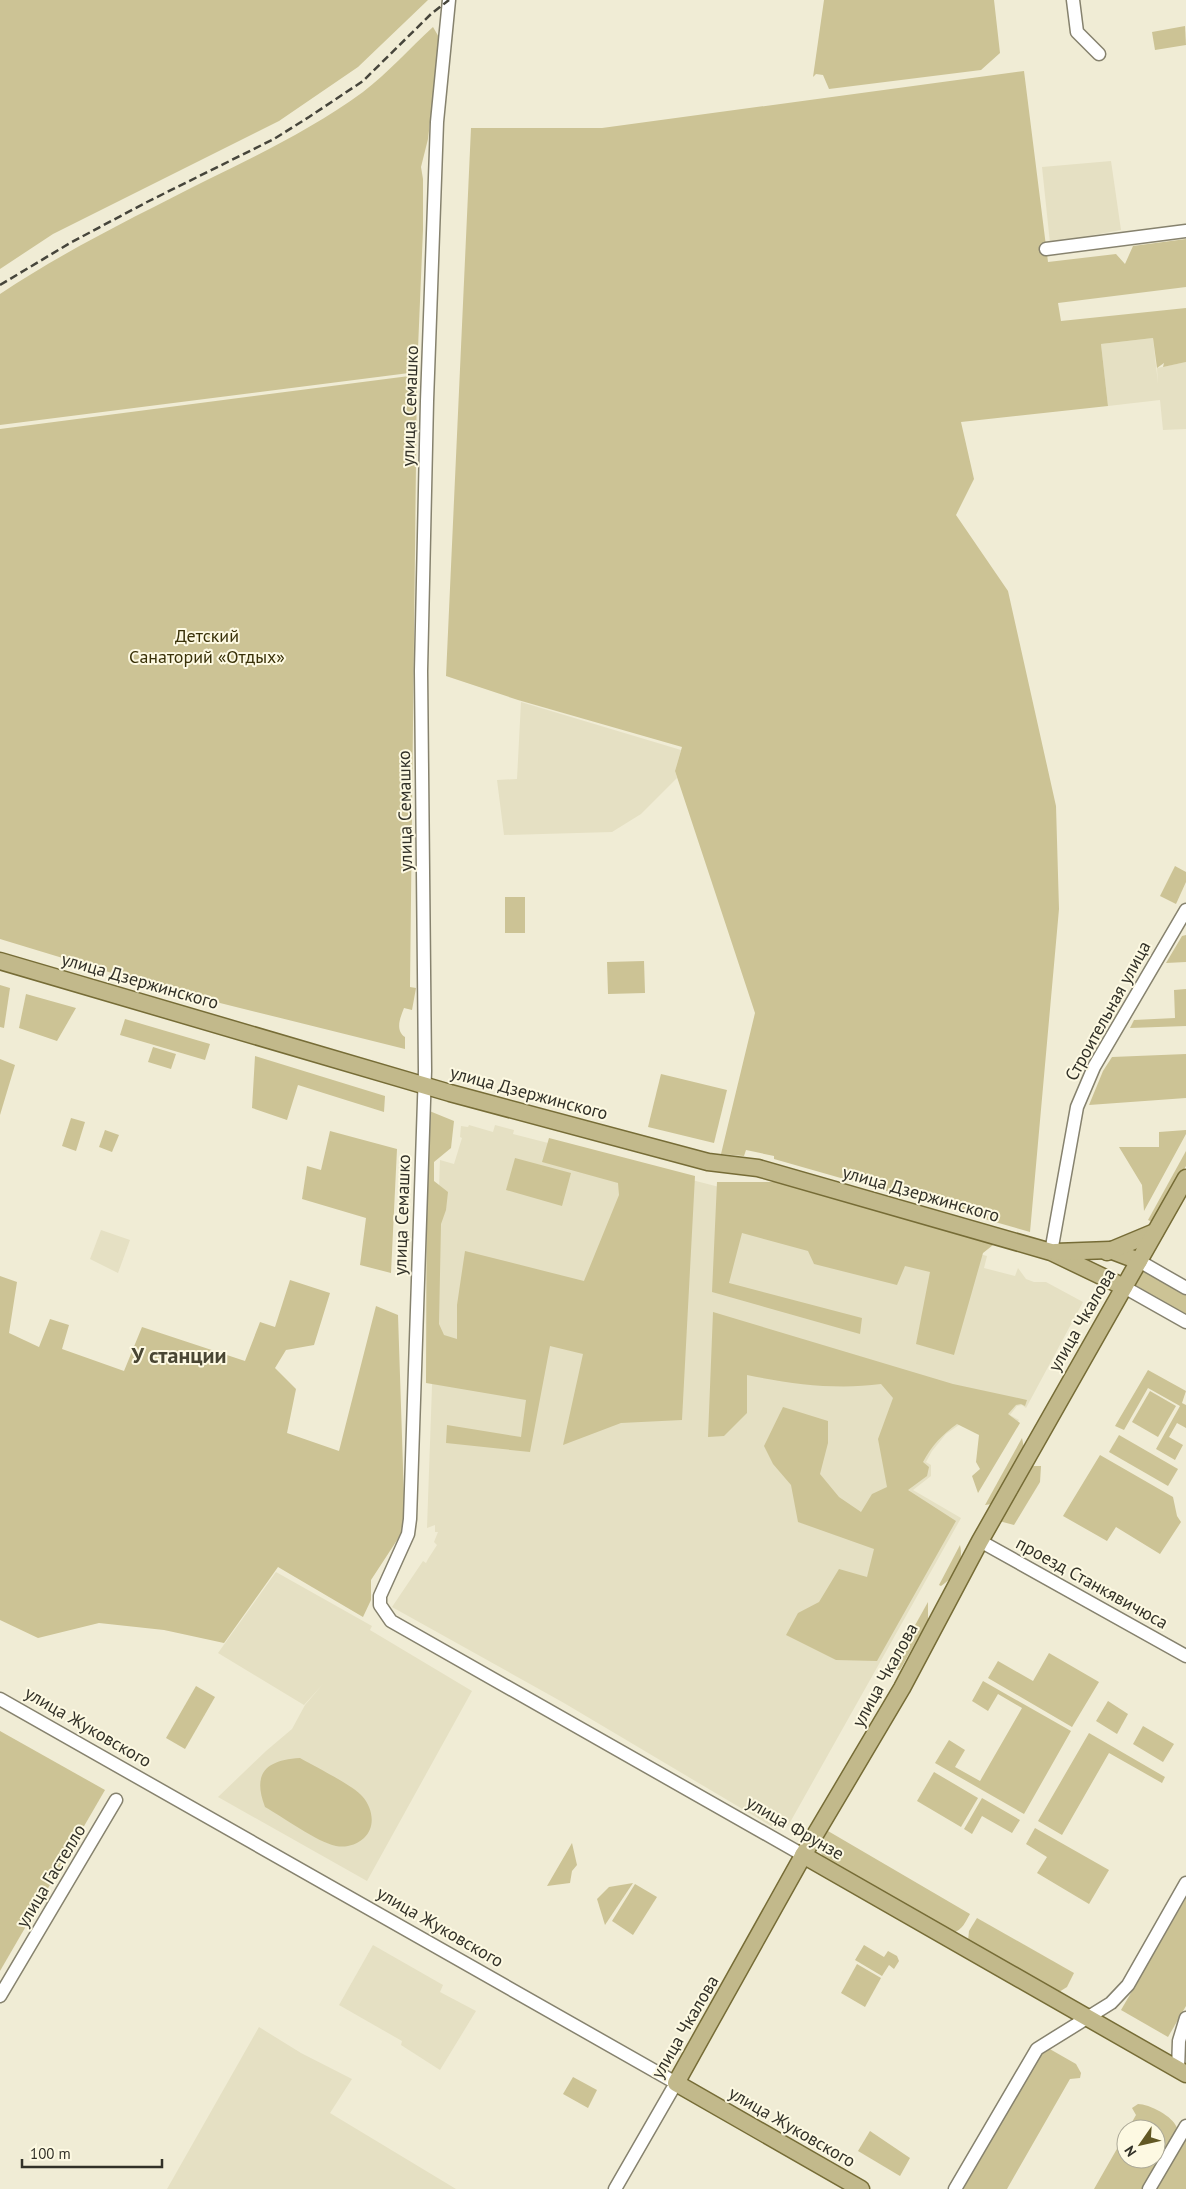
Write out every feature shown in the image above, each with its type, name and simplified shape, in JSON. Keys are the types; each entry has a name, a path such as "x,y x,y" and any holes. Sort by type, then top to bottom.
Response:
{"main road":[{"name":"улица Дзержинского","path":"0,961 424,1085 708,1162 758,1168 1050,1252 1124,1287"},
{"name":"улица Чкалова","path":"676,2083 803,1855 905,1682 980,1540 1186,1178"},
{"name":"улица Дзержинского","path":"1050,1252 1110,1250 1155,1232"},
{"name":"улица Дзержинского","path":"1110,1250 1139,1261"},
{"path":"1101,1275 1098,1262 1110,1250"},
{"name":"улица Фрунзе","path":"803,1855 1182,2072"},
{"name":"улица Жуковского","path":"676,2083 861,2189"}],"street":[{"name":"улица Семашко","path":"385,1615 380,1605 380,1596 408,1534 410,1519 424,1085 421,671 438,122 449,0"},
{"path":"1073,0 1077,32 1100,54"},
{"path":"1046,249 1186,231"},
{"name":"Строительная улица","path":"1050,1252 1077,1106 1094,1067 1186,910"},
{"path":"1139,1261 1186,1288"},
{"path":"1124,1287 1186,1322"},
{"name":"проезд Станкявичюса","path":"980,1540 1186,1656"},
{"name":"улица Фрунзе","path":"385,1615 391,1621 803,1855"},
{"name":"улица Жуковского","path":"0,1700 676,2083"},
{"name":"улица Гастелло","path":"0,1996 116,1800"},
{"path":"955,2189 1037,2049 1111,2003 1128,1985 1186,1883"},
{"path":"1182,2072 1179,2041 1186,2018"},
{"name":"улица Чкалова","path":"615,2189 676,2083"},
{"path":"1149,2189 1186,2126"}],"shaded area":[{"path":"1111,161 1121,230 1050,243 1042,167"},
{"path":"1153,338 1158,384 1157,368 1186,362 1186,429 1163,430 1160,400 1108,406 1101,344"},
{"path":"521,702 681,750 675,771 677,778 641,814 612,832 504,835 497,780 517,779"},
{"path":"469,1125 493,1132 495,1125 514,1130 513,1134 987,1256 984,1268 1015,1276 1018,1268 1026,1279 1034,1282 1046,1282 1083,1302 1026,1408 1022,1405 1017,1406 1010,1415 1019,1420 1004,1443 970,1424 959,1425 946,1434 932,1451 926,1462 931,1465 931,1476 913,1490 961,1518 788,1826 781,1822 776,1829 564,1703 392,1607 423,1561 426,1563 437,1545 434,1542 438,1532 435,1532 435,1525 427,1528 440,1160 454,1164 462,1138 460,1137 461,1126 468,1127"},
{"path":"101,1230 130,1240 118,1273 90,1259"},
{"path":"276,1572 372,1626 370,1630 472,1691 367,1881 218,1797 292,1729 305,1705 323,1684 304,1705 218,1653"},
{"path":"373,1945 443,1985 440,1992 476,2011 440,2070 401,2045 402,2041 339,2005"},
{"path":"259,2027 301,2053 352,2079 330,2113 456,2189 167,2189"}],"green space":[{"path":"0,0 428,0 358,67 279,121 53,234 0,269"},
{"path":"824,0 994,0 1000,53 981,70 829,89 823,75 816,74 813,77"},
{"path":"1185,26 1186,45 1155,50 1152,32"},
{"path":"433,27 440,39 428,139 421,167 423,179 423,230 417,372 0,425 0,294 103,234 326,117 372,85"},
{"path":"1024,71 1048,262 1116,254 1125,264 1133,246 1186,239 1186,287 1058,303 1061,321 1186,308 1186,362 1163,367 1164,363 1157,368 1153,338 1101,344 1108,406 961,422 974,479 956,515 1008,591 1056,806 1059,909 1030,1232 774,1159 774,1156 746,1150 744,1156 721,1154 755,1013 675,771 682,747 518,700 446,676 471,128 602,128"},
{"name":"Детский Санаторий «Отдых»","path":"417,375 410,987 416,988 412,1010 404,1008 400,1020 399,1027 405,1037 405,1049 168,990 0,939 0,429"},
{"path":"1175,866 1186,872 1186,882 1176,904 1160,896"},
{"path":"505,897 525,897 525,933 505,933"},
{"path":"1186,935 1186,962 1166,963 1182,936"},
{"path":"644,961 645,993 608,994 607,962"},
{"path":"0,985 10,988 4,1028 0,1027"},
{"path":"1186,989 1186,1026 1130,1028 1134,1020 1175,1018 1174,990"},
{"path":"26,994 76,1008 57,1041 19,1028"},
{"path":"125,1019 210,1044 205,1060 120,1035"},
{"path":"153,1047 176,1054 171,1069 148,1062"},
{"path":"1186,1054 1186,1098 1089,1105 1103,1071 1112,1057"},
{"path":"255,1056 385,1096 384,1112 298,1085 287,1120 252,1108"},
{"path":"0,1059 15,1065 0,1115"},
{"path":"661,1074 727,1090 714,1143 648,1127"},
{"path":"427,1110 454,1121 451,1148 434,1162 434,1181 448,1192 446,1210 441,1224 439,1324 444,1335 457,1339 457,1305 465,1251 584,1281 619,1195 618,1183 542,1162 549,1138 695,1176 682,1420 621,1423 563,1445 583,1354 550,1346 530,1452 446,1443 447,1425 521,1437 526,1400 426,1383"},
{"path":"71,1118 85,1122 76,1151 62,1146"},
{"path":"105,1130 119,1135 112,1152 99,1147"},
{"path":"1186,1130 1186,1134 1144,1211 1142,1185 1119,1147 1159,1147 1159,1132"},
{"path":"330,1131 397,1149 391,1273 360,1265 366,1218 302,1199 307,1166 321,1170"},
{"path":"1186,1151 1186,1166 1154,1223 1148,1220"},
{"path":"515,1158 571,1173 562,1206 506,1190"},
{"path":"717,1182 782,1182 998,1241 983,1253 954,1355 916,1344 930,1272 905,1266 897,1285 814,1264 808,1251 742,1233 729,1283 862,1318 860,1334 712,1292"},
{"path":"1144,1270 1186,1294 1186,1317 1134,1288"},
{"path":"0,1276 17,1282 9,1333 39,1347 50,1319 69,1325 62,1349 124,1371 142,1327 245,1361 260,1322 275,1327 290,1280 330,1293 314,1345 286,1350 275,1368 296,1389 287,1433 339,1451 376,1306 398,1315 405,1528 371,1580 371,1600 363,1617 278,1567 224,1643 164,1630 99,1623 38,1638 0,1620"},
{"path":"713,1312 953,1384 1027,1400 1025,1406 1021,1404 1016,1405 1008,1414 1020,1423 978,1493 972,1476 980,1469 976,1462 979,1435 957,1424 938,1441 926,1456 923,1462 929,1467 927,1476 908,1490 956,1521 877,1661 836,1660 786,1635 798,1613 819,1602 839,1569 867,1577 874,1549 798,1522 791,1485 773,1464 764,1446 783,1407 828,1421 828,1443 820,1474 839,1497 861,1512 872,1494 887,1487 878,1439 893,1398 881,1384 864,1386 814,1385 747,1375 747,1413 724,1436 708,1437"},
{"path":"1148,1370 1186,1391 1182,1403 1186,1405 1186,1428 1177,1423 1169,1437 1183,1445 1175,1460 1156,1449 1180,1406 1148,1388 1124,1430 1115,1426"},
{"path":"1150,1391 1176,1406 1158,1437 1132,1422"},
{"path":"1119,1435 1178,1469 1168,1486 1109,1452"},
{"path":"1022,1438 1024,1448 992,1504 985,1505"},
{"path":"1100,1455 1173,1497 1177,1516 1181,1522 1160,1554 1116,1527 1107,1541 1063,1516"},
{"path":"1031,1466 1041,1466 1040,1482 1014,1525 999,1521"},
{"path":"960,1545 961,1557 958,1568 951,1578 941,1586 939,1585"},
{"path":"928,1602 928,1620 900,1670 890,1670"},
{"path":"1049,1653 1099,1682 1072,1727 988,1678 998,1661 1033,1681"},
{"path":"983,1681 1071,1731 1024,1814 935,1763 949,1740 965,1750 955,1767 980,1781 1022,1708 998,1694 988,1711 972,1701"},
{"path":"196,1686 215,1697 185,1749 166,1738"},
{"path":"1108,1701 1128,1714 1117,1734 1096,1721"},
{"path":"1143,1726 1174,1744 1163,1762 1133,1744"},
{"path":"0,1731 105,1790 0,1971"},
{"path":"1089,1733 1165,1777 1162,1783 1109,1753 1062,1835 1038,1821"},
{"path":"300,1758 351,1787 366,1801 371,1812 372,1823 368,1834 364,1838 354,1844 343,1847 328,1844 265,1807 260,1785 261,1777 265,1770 278,1762"},
{"path":"934,1772 978,1798 961,1827 917,1801"},
{"path":"982,1798 1020,1820 1012,1833 982,1816 972,1834 964,1829"},
{"path":"1035,1828 1109,1870 1089,1904 1037,1873 1047,1857 1026,1844"},
{"path":"828,1831 970,1914 963,1925 959,1930 952,1933 853,1877 822,1855 819,1846"},
{"path":"572,1843 577,1865 572,1871 570,1883 547,1886"},
{"path":"633,1883 605,1925 597,1899 609,1887"},
{"path":"635,1884 657,1897 633,1935 612,1921"},
{"path":"1186,1898 1186,2006 1168,2037 1121,2010"},
{"path":"977,1918 1074,1973 1067,1987 1059,1992 968,1941 969,1931"},
{"path":"864,1945 884,1957 888,1951 897,1956 899,1961 894,1969 889,1965 882,1976 855,1960"},
{"path":"857,1964 881,1978 865,2007 841,1993"},
{"path":"1048,2048 1076,2064 1081,2073 1080,2078 1070,2079 1007,2189 960,2189 1038,2054"},
{"path":"573,2077 597,2090 588,2108 563,2094"},
{"path":"1138,2104 1154,2108 1171,2119 1177,2128 1166,2148 1166,2119 1134,2119 1136,2115 1132,2108"},
{"path":"870,2131 910,2158 900,2176 858,2151"},
{"path":"1186,2133 1186,2189 1154,2189"},
{"path":"1116,2150 1116,2169 1154,2169 1142,2189 1094,2189"}],"railway":[{"path":"0,285 70,243 147,202 274,139 309,117 363,81 431,14 449,0"}],"district":[{"name":"У станции","path":"179,1355"}]}
